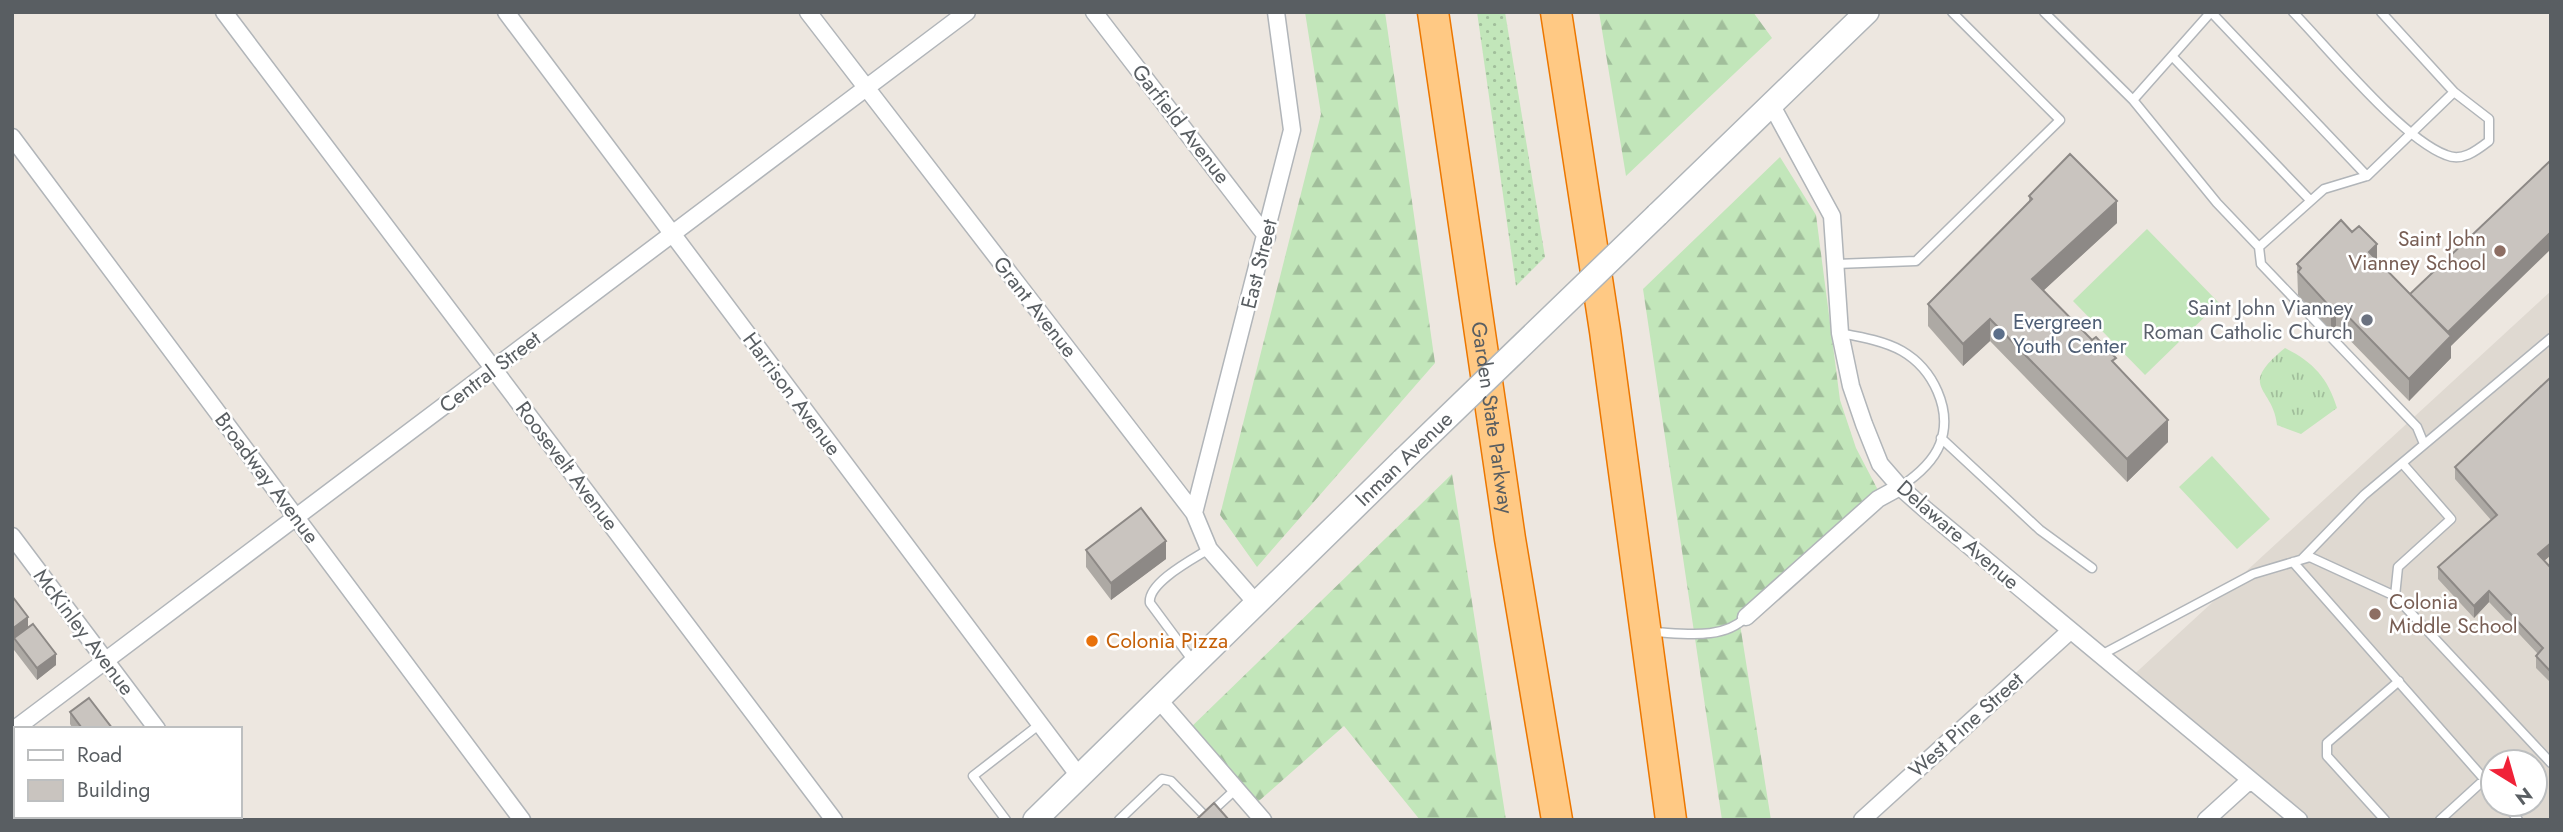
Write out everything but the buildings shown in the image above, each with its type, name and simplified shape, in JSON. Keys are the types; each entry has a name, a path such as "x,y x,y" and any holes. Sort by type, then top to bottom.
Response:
{"highway":[{"name":"Garden State Parkway","path":"1433,12 1510,539 1557,820"},
{"path":"1556,12 1648,631 1671,820"}],"main road":[{"name":"Inman Avenue","path":"1035,820 1867,12"}],"street":[{"name":"Roosevelt Avenue","path":"224,12 834,820"},
{"name":"Harrison Avenue","path":"506,12 1079,776"},
{"name":"Grant Avenue","path":"808,12 1194,513 1209,549 1257,604"},
{"name":"Central Street","path":"17,727 967,12"},
{"name":"Garfield Avenue","path":"1094,12 1267,237"},
{"name":"East Street","path":"1194,513 1267,237 1292,130 1276,12"},
{"name":"Delaware Avenue","path":"1771,104 1832,216 1840,333 1851,386 1880,464 1900,487 2299,820"},
{"name":"Broadway Avenue","path":"12,137 522,820"},
{"path":"1746,617 1878,499 1900,487"},
{"name":"McKinley Avenue","path":"12,536 155,727"},
{"name":"West Pine Street","path":"1861,820 2070,631"},
{"path":"1158,699 1263,820"},
{"path":"2206,820 2250,780"}],"lane":[{"path":"1836,264 1916,261 2060,120 1952,12"},
{"path":"2044,12 2133,100 2217,203 2259,247 2261,264 2417,428 2424,444"},
{"path":"2133,100 2211,12 2367,176"},
{"path":"2293,12 2410,133 2448,156 2471,155 2488,141 2489,120 2454,92 2385,14"},
{"path":"2172,56 2310,200"},
{"path":"2259,247 2324,189 2367,176 2454,92"},
{"path":"1840,333 1900,350 1921,366 1938,390 1941,401 1939,446 1922,469 1900,487"},
{"path":"2302,559 2364,495 2551,338"},
{"path":"1941,438 2040,530 2092,568"},
{"path":"2395,596 2398,567 2451,519 2402,463"},
{"path":"1195,663 1150,603 1149,597 1151,590 1167,577 1209,549"},
{"path":"2099,655 2253,574 2310,557 2395,596 2551,763"},
{"path":"2293,562 2479,772"},
{"path":"1648,631 1712,633 1736,627 1746,617"},
{"path":"2385,820 2327,756 2327,743 2399,681"},
{"path":"1006,820 973,776 1040,724"},
{"path":"1119,820 1162,779 1171,781 1204,818 1219,811 1236,789"},
{"path":"2440,820 2479,784"}],"shaded area":[{"name":"Colonia Middle School","path":"2551,291 2551,820 2300,820 2128,680"}],"green space":[{"path":"1305,12 1385,12 1435,363 1257,567 1220,515 1321,114"},
{"path":"1477,12 1505,12 1545,257 1516,286"},
{"path":"1599,12 1753,12 1772,38 1626,176"},
{"path":"1780,157 1816,215 1840,400 1856,448 1880,494 1739,618 1771,820 1722,820 1643,289"},
{"path":"2147,229 2219,303 2145,375 2073,301"},
{"path":"2285,348 2304,359 2318,372 2329,388 2337,408 2301,434 2277,425 2270,402 2261,387 2263,371"},
{"path":"2212,456 2270,519 2237,549 2179,487"},
{"path":"1452,474 1506,820 1420,820 1344,726 1252,807 1186,732"}],"place":[{"name":"Saint John Vianney School","path":"2500,251"},
{"name":"Saint John Vianney Roman Catholic Church","path":"2367,320"},
{"name":"Evergreen Youth Center","path":"1999,334"},
{"name":"Colonia Middle School","path":"2375,614"},
{"name":"Colonia Pizza","path":"1092,641"}]}
